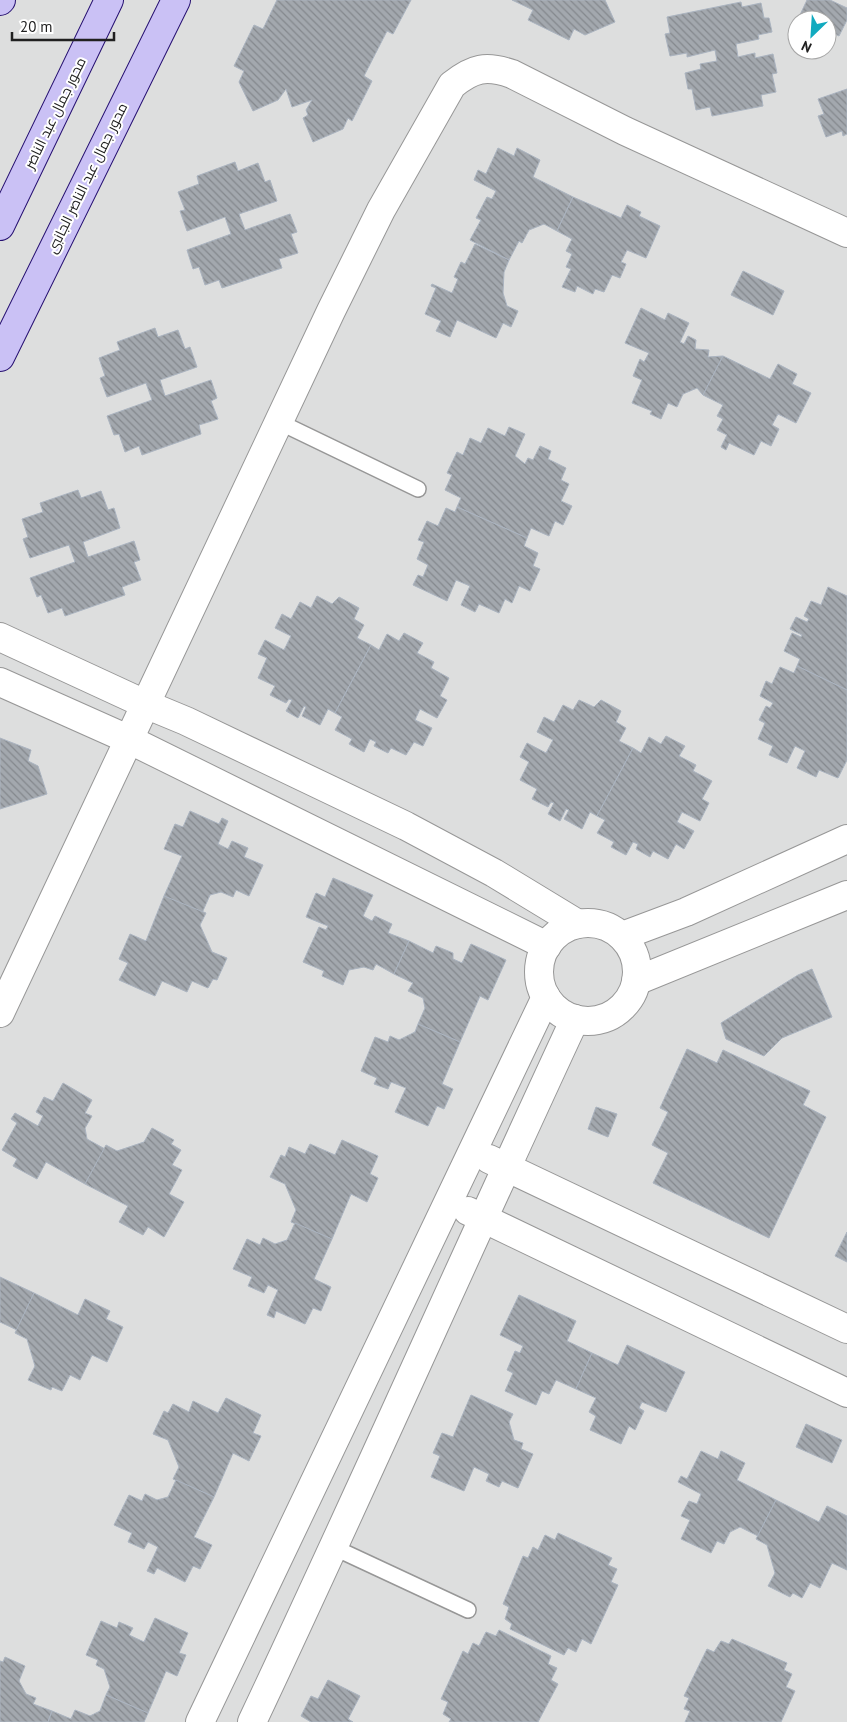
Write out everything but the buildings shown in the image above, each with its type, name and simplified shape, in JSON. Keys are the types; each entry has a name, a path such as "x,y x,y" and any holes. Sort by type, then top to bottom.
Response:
{"street":[{"name":"محور جمال عبد الناصر","path":"0,226 110,0"},
{"name":"محور جمال عبد الناصر الجانبى","path":"0,357 176,0"},
{"path":"0,1013 278,422 381,210 452,85 464,75 480,69 496,69 512,74 625,131 847,233"},
{"path":"0,637 186,721 406,826 494,873 578,924"},
{"path":"0,682 130,740 547,946"},
{"path":"622,936 686,912 847,839"},
{"path":"636,981 847,895"},
{"path":"578,924 594,924 609,928 622,936 635,957 636,981 629,999 614,1014 595,1020 575,1019 559,1011 546,997 539,971 547,946 556,936 578,924"},
{"path":"200,1722 546,997"},
{"path":"252,1722 335,1548 506,1166 575,1019"},
{"path":"473,1152 847,1329"},
{"path":"448,1202 847,1393"}],"lane":[{"path":"278,422 418,490"},
{"path":"335,1548 468,1610"}],"shaded area":[{"path":"0,0 847,0 847,1722 0,1722"}]}
